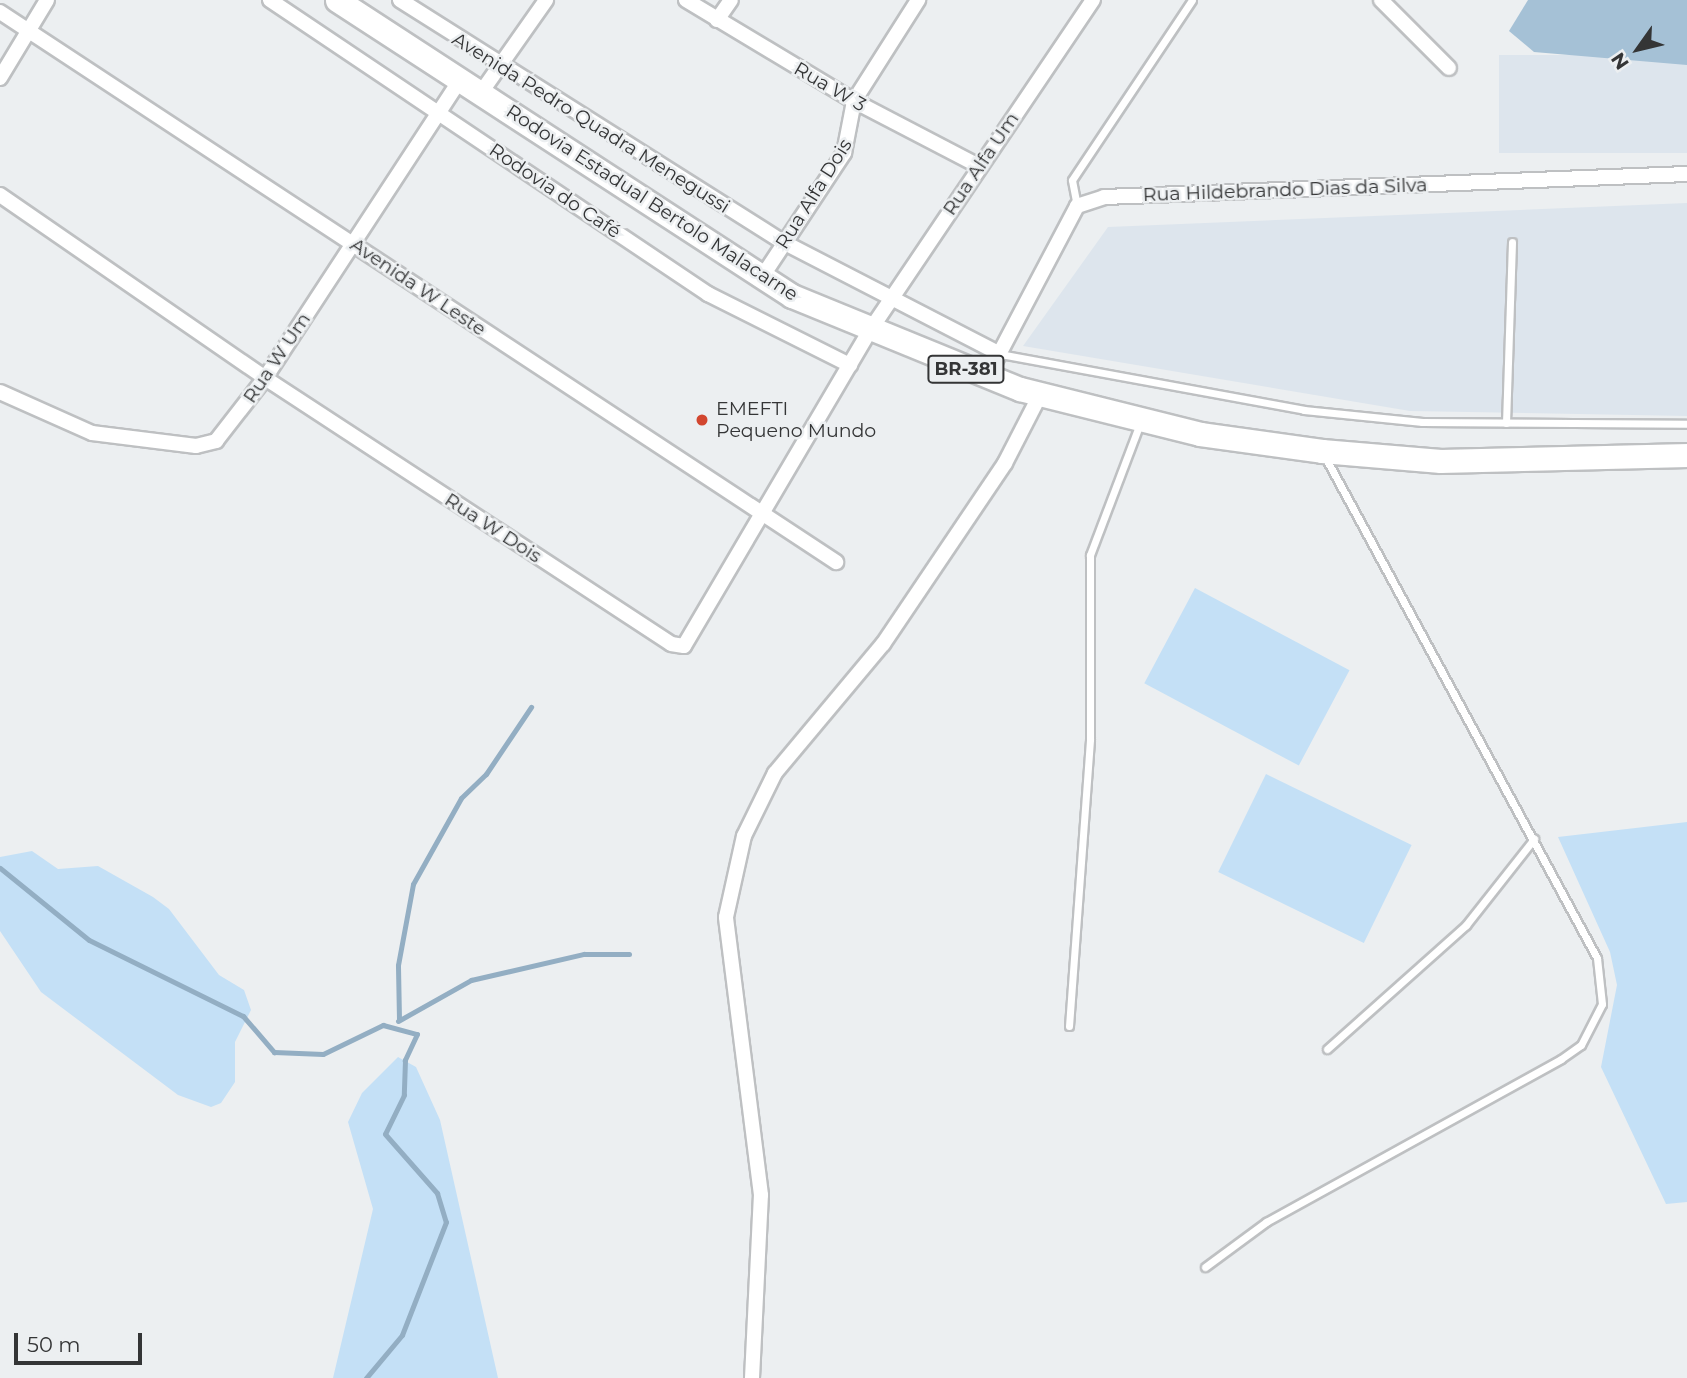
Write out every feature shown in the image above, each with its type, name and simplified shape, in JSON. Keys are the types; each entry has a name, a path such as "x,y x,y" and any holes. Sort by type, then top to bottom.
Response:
{"main road":[{"name":"Rodovia Estadual Bertolo Malacarne","path":"337,0 762,277 871,329 987,377 1040,395 1141,421 1322,451 1454,461 1687,455"}],"street":[{"path":"0,78 47,0"},
{"name":"Rodovia do Café","path":"270,0 708,294 850,365"},
{"name":"Avenida Pedro Quadra Menegussi","path":"400,0 498,67 785,243 1000,354"},
{"path":"480,94 546,0"},
{"name":"Rua W 3","path":"686,0 853,101 979,166"},
{"path":"717,20 731,0"},
{"name":"Rua Alfa Dois","path":"762,277 848,145 853,101 918,0"},
{"name":"Rua Alfa Um","path":"871,329 1093,0"},
{"path":"1381,0 1449,68"},
{"name":"Avenida W Leste","path":"0,12 354,244 761,517 836,562"},
{"name":"Rua W Um","path":"0,392 92,433 196,446 225,433 265,378 459,82"},
{"name":"Rua Hildebrando Dias da Silva","path":"1077,206 1161,194 1687,174"},
{"name":"Rua W Dois","path":"0,195 265,378 678,647 691,642 871,329"},
{"path":"987,377 1077,206"},
{"path":"751,1378 761,1195 726,917 744,836 775,773 883,644 1005,463 1040,395"}],"lane":[{"path":"1077,206 1072,180 1192,0"},
{"path":"1506,423 1512,242"},
{"path":"1000,354 1304,410 1506,423 1687,424"},
{"path":"1069,1026 1090,739 1090,555 1141,421"},
{"path":"1205,1267 1266,1222 1581,1045 1602,1004 1597,958 1322,451"},
{"path":"1328,1049 1466,925 1534,839"}],"shaded area":[{"path":"1528,0 1687,0 1687,65 1534,52 1509,31"},
{"path":"1499,55 1687,55 1687,153 1499,153"},
{"path":"1687,203 1687,416 1410,411 1023,346 1108,227"},
{"path":"1195,588 1350,670 1299,766 1144,683"},
{"path":"1266,774 1412,845 1364,943 1218,872"},
{"path":"1687,822 1687,1202 1666,1204 1601,1067 1617,985 1610,952 1558,837"},
{"path":"32,851 58,869 98,866 153,897 169,909 219,975 244,990 251,1010 235,1042 235,1082 221,1103 211,1107 178,1095 41,992 0,931 0,857"},
{"path":"398,1057 416,1067 440,1120 498,1378 333,1378 373,1209 348,1122 362,1093"}],"waterway":[{"path":"399,1019 398,965 413,884 461,798 486,774 531,707"},
{"path":"0,868 89,940 243,1016 274,1052 323,1054 383,1025 417,1034 405,1060 404,1095 385,1134 437,1193 446,1222 402,1335 366,1378"},
{"path":"398,1021 471,980 584,954 629,954"}],"place":[{"name":"EMEFTI Pequeno Mundo","path":"702,420"}]}
